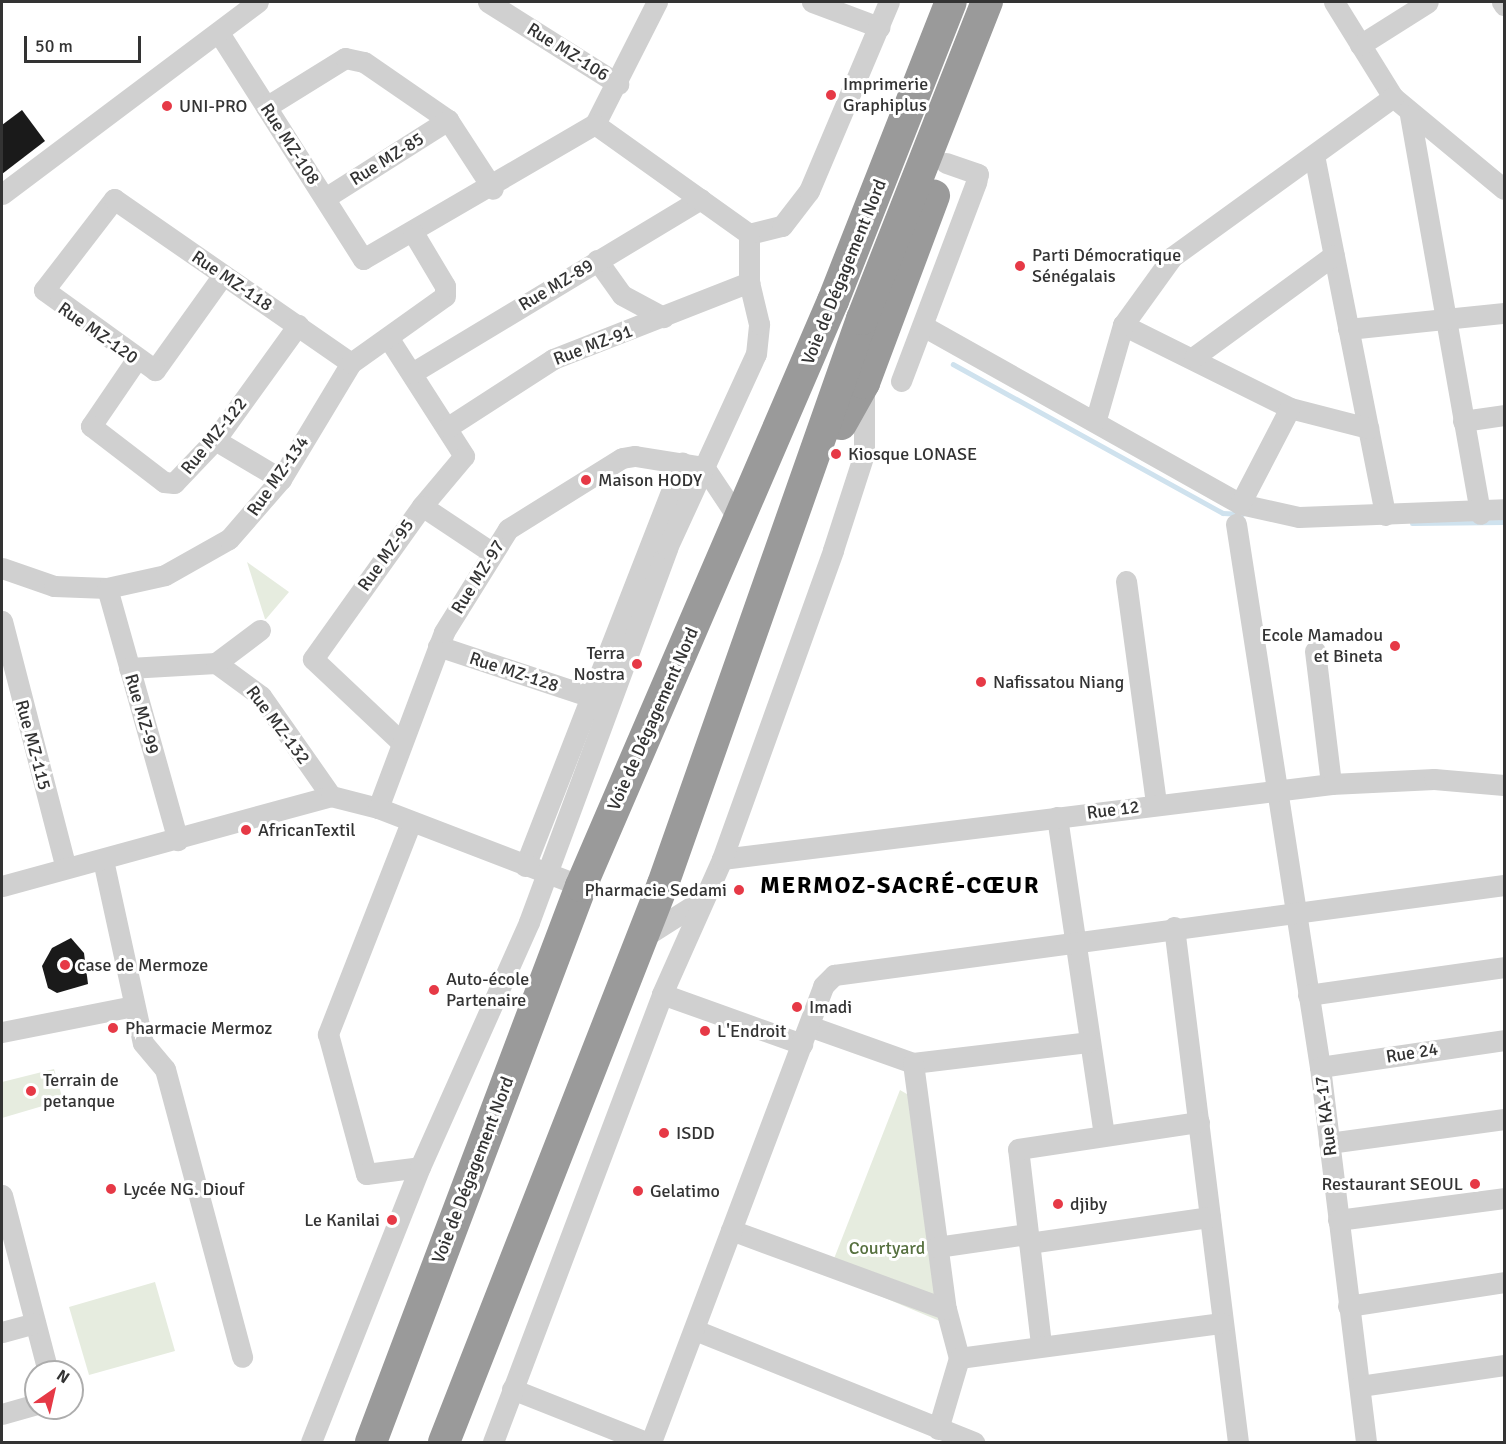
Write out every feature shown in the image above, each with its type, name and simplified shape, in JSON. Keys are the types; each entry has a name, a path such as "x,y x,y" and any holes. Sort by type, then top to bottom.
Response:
{"highway":[{"path":"717,576 732,509 931,2"},
{"name":"Voie de Dégagement Nord","path":"371,1443 581,886 717,576 833,301 951,2"},
{"name":"Voie de Dégagement Nord","path":"444,1443 642,939 862,319 987,2"},
{"path":"812,464 864,383 1008,2"}],"street":[{"path":"2,194 258,2"},
{"name":"Rue MZ-106","path":"488,2 618,84"},
{"path":"414,234 493,189 596,124 657,2"},
{"path":"812,2 879,27"},
{"path":"596,124 749,234 782,226 809,191 889,2"},
{"path":"1334,2 1393,97 1410,115 1504,189"},
{"path":"1360,45 1428,2"},
{"name":"Rue MZ-108","path":"219,33 325,198 359,256 367,259 414,234"},
{"path":"266,107 345,58 364,62 448,120 493,189"},
{"path":"1096,419 1123,325 1172,257 1393,97"},
{"path":"1410,115 1480,514"},
{"name":"Rue MZ-85","path":"325,198 448,120"},
{"path":"1314,155 1385,515"},
{"path":"901,381 925,327 978,174 946,163"},
{"name":"Rue MZ-118","path":"114,199 351,363"},
{"name":"Rue MZ-120","path":"114,199 44,290 136,360 155,370 223,275"},
{"name":"Rue MZ-89","path":"412,373 701,199"},
{"name":"Rue MZ-134","path":"2,568 54,586 107,588 194,562 229,539 280,479 351,363 389,339 445,296 445,286 414,234"},
{"path":"311,1443 420,1167 546,873 667,548 756,354 759,324 749,282 749,234"},
{"path":"1194,357 1334,255"},
{"path":"597,260 622,295 663,317"},
{"name":"Rue MZ-91","path":"448,427 553,359 749,282"},
{"path":"1348,329 1504,313"},
{"name":"Rue MZ-122","path":"136,360 91,426 169,484 215,440 298,325"},
{"path":"1123,325 1194,357 1290,408 1368,428"},
{"path":"925,327 1096,419 1238,514 1299,517 1480,514 1504,509"},
{"path":"389,339 448,427"},
{"path":"493,1443 662,994 699,902 722,859 864,454 864,383"},
{"path":"1238,514 1290,408"},
{"path":"1463,421 1504,415"},
{"name":"Rue MZ-95","path":"401,742 313,659 422,506 464,456 448,427"},
{"path":"215,440 280,479"},
{"name":"Rue MZ-97","path":"378,808 438,646 491,552 524,516 622,458 704,466"},
{"path":"525,866 682,463"},
{"path":"704,466 732,509"},
{"path":"422,506 491,552"},
{"name":"Rue KA-17","path":"1238,514 1320,1067 1366,1443"},
{"path":"1126,581 1156,804"},
{"name":"Rue MZ-99","path":"107,588 178,840"},
{"name":"Rue MZ-115","path":"2,621 66,868"},
{"path":"129,668 216,663 261,630"},
{"name":"Rue MZ-128","path":"438,646 591,697"},
{"path":"1315,651 1331,784"},
{"name":"Rue MZ-132","path":"216,663 261,696 331,796"},
{"name":"Rue 12","path":"722,859 1331,784 1434,779 1504,785"},
{"path":"2,886 178,840 331,796 378,808 581,886"},
{"path":"1057,817 1073,942 1104,1136"},
{"path":"411,822 328,1034 366,1174 420,1167"},
{"path":"103,860 133,1006 143,1043 165,1069 242,1357"},
{"path":"651,1443 695,1330 693,1324 823,986 834,975 1174,927 1504,885"},
{"path":"642,939 699,902"},
{"path":"1174,927 1238,1443"},
{"path":"1308,995 1504,967"},
{"path":"662,994 913,1063 1088,1042"},
{"path":"2,1032 133,1006"},
{"name":"Rue 24","path":"1320,1067 1504,1040"},
{"path":"695,1330 956,1438 959,1358 946,1309 913,1063"},
{"path":"1329,1143 1504,1119"},
{"path":"1041,1344 1018,1149 1198,1122"},
{"path":"2,1195 45,1360"},
{"path":"1338,1221 1504,1198"},
{"path":"937,1247 1210,1217"},
{"path":"731,1230 946,1309"},
{"path":"1348,1306 1504,1282"},
{"path":"2,1332 35,1323"},
{"path":"959,1358 1041,1344 1222,1323"},
{"path":"1360,1386 1504,1365"},
{"path":"512,1389 646,1443"},
{"path":"2,1414 24,1408"}],"green space":[{"path":"247,562 289,592 266,619 265,619"},
{"name":"Terrain de petanque","path":"54,1069 63,1100 2,1118 2,1082"},
{"name":"Courtyard","path":"900,1090 912,1097 942,1322 828,1274"},
{"path":"155,1282 175,1351 89,1375 69,1307"}],"building":[{"path":"22,110 45,141 2,174 2,125"},
{"name":"case de Mermoze","path":"71,938 84,953 88,984 57,993 48,988 42,966 52,948"}],"waterway":[{"path":"953,364 1223,513 1242,514"},
{"path":"1412,523 1504,522"}],"place":[{"name":"Imprimerie Graphiplus","path":"831,95"},
{"name":"UNI-PRO","path":"167,106"},
{"name":"Parti Démocratique Sénégalais","path":"1020,266"},
{"name":"Kiosque LONASE","path":"836,454"},
{"name":"Maison HODY","path":"586,480"},
{"name":"Ecole Mamadou et Bineta","path":"1395,646"},
{"name":"Terra Nostra","path":"637,664"},
{"name":"Nafissatou Niang","path":"981,682"},
{"name":"AfricanTextil","path":"246,830"},
{"name":"Pharmacie Sedami","path":"739,890"},
{"name":"case de Mermoze","path":"65,965"},
{"name":"Auto-école Partenaire","path":"434,990"},
{"name":"Imadi","path":"797,1007"},
{"name":"Pharmacie Mermoz","path":"113,1028"},
{"name":"L'Endroit","path":"705,1031"},
{"name":"Terrain de petanque","path":"31,1091"},
{"name":"ISDD","path":"664,1133"},
{"name":"Restaurant SEOUL","path":"1475,1184"},
{"name":"Lycée NG. Diouf","path":"111,1189"},
{"name":"Gelatimo","path":"638,1191"},
{"name":"djiby","path":"1058,1204"},
{"name":"Le Kanilai","path":"392,1220"}],"district":[{"name":"MERMOZ-SACRÉ-CŒUR","path":"900,886"}]}
